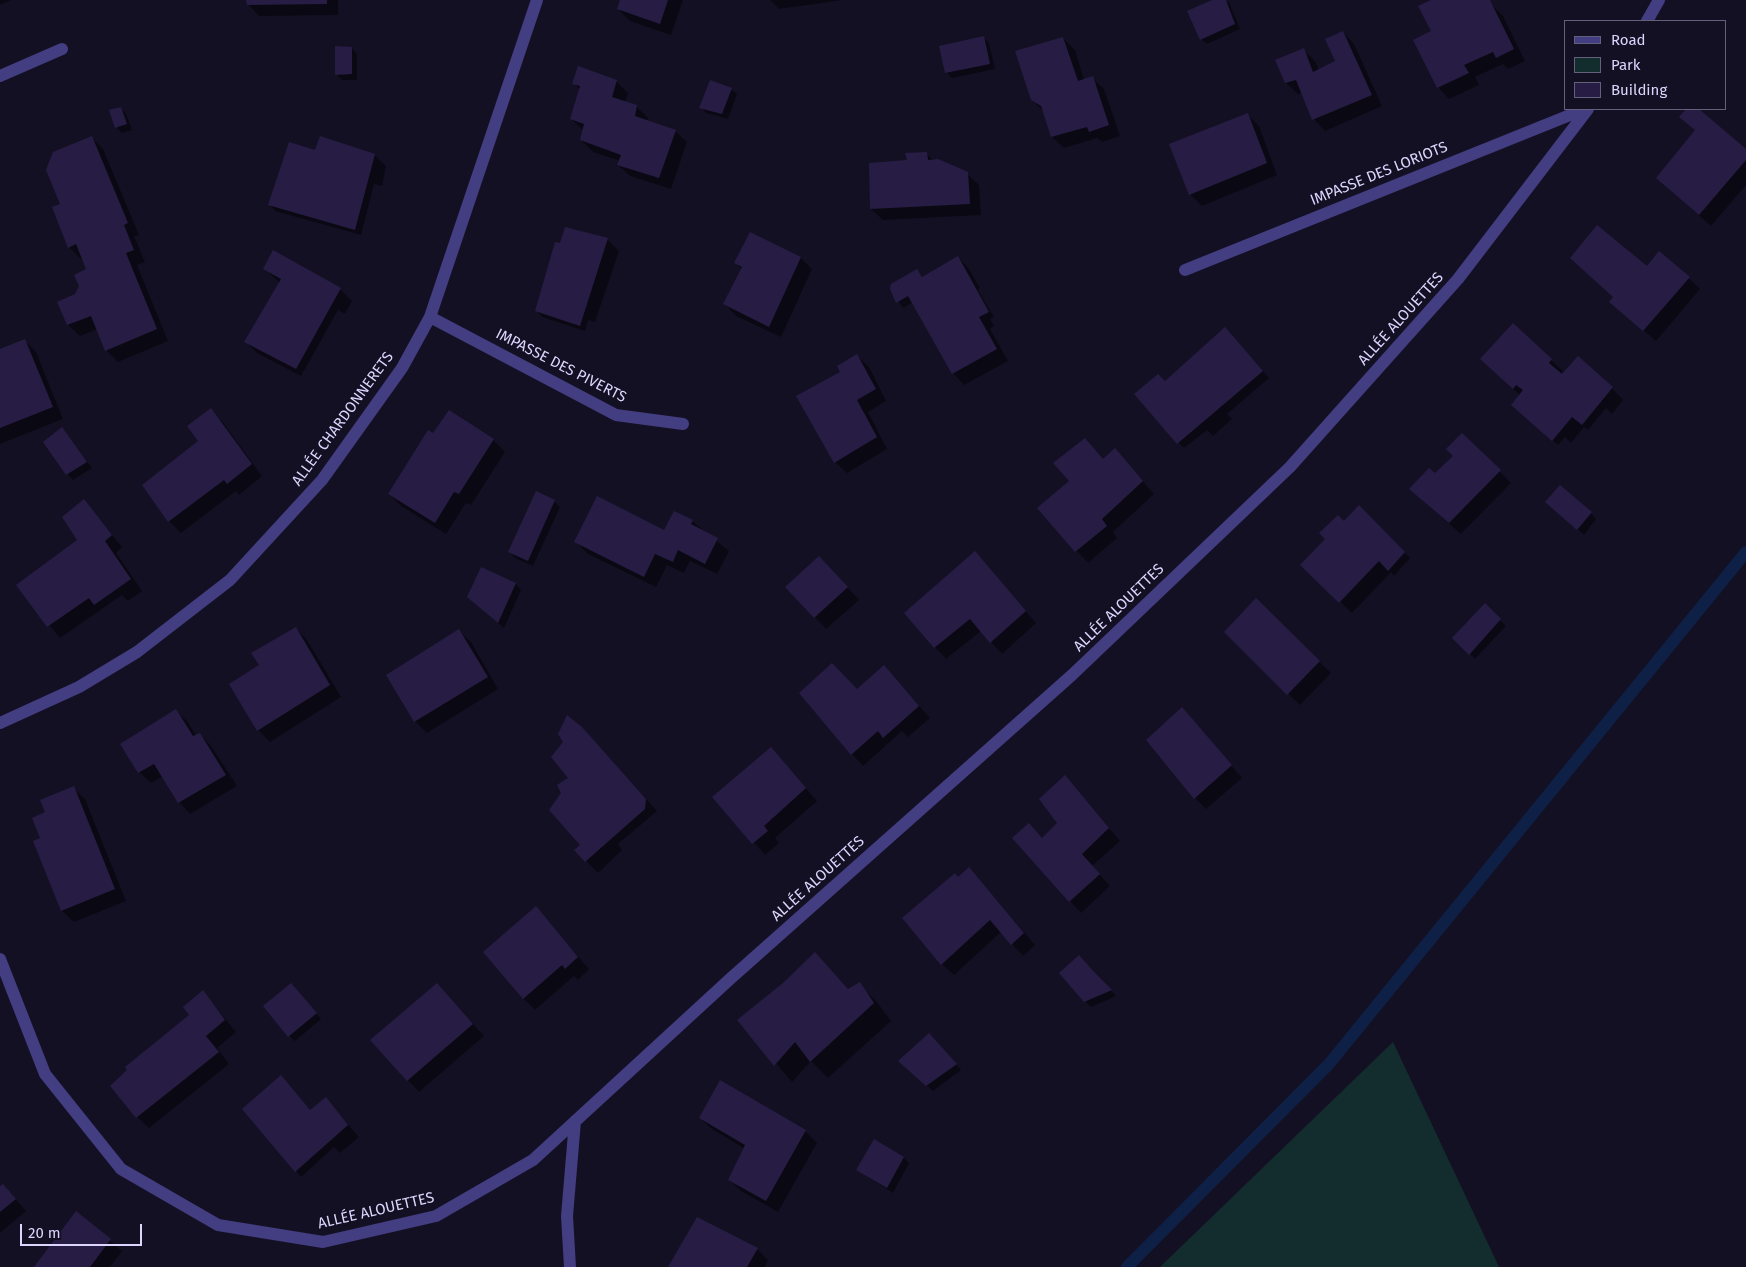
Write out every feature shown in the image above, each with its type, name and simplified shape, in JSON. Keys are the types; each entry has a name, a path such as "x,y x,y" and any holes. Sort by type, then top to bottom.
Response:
{"street":[{"name":"ALLÉE CHARDONNERETS","path":"0,723 79,687 137,652 230,580 322,480 402,368 430,317 537,0"},
{"path":"1648,20 1659,0"},
{"path":"0,76 62,49"},
{"name":"IMPASSE DES LORIOTS","path":"1185,270 1584,110"},
{"name":"ALLÉE ALOUETTES","path":"0,959 45,1074 121,1169 218,1226 323,1242 436,1216 533,1160 730,979 1072,675 1290,467 1458,279 1585,110"},
{"name":"IMPASSE DES PIVERTS","path":"430,317 616,415 683,424"},
{"path":"570,1267 567,1216 575,1120"}],"green space":[{"path":"1393,1042 1499,1267 1160,1267"}],"building":[{"path":"246,0 327,0 327,4 247,5"},
{"path":"620,0 668,0 660,24 617,9"},
{"path":"1212,0 1226,0 1235,24 1200,40 1187,11"},
{"path":"1431,0 1490,0 1514,49 1496,58 1493,52 1464,65 1469,73 1437,88 1413,40 1431,31 1418,6"},
{"path":"1343,31 1372,95 1312,120 1296,80 1285,83 1275,60 1304,48 1313,72 1335,61 1325,39"},
{"path":"984,36 990,64 945,73 939,46"},
{"path":"1063,37 1078,81 1093,76 1109,125 1089,132 1087,127 1051,137 1041,106 1031,100 1015,51"},
{"path":"335,46 352,47 352,74 335,75"},
{"path":"578,66 617,80 612,97 637,105 635,116 676,130 659,178 617,165 621,155 580,140 584,124 570,119 580,86 572,84"},
{"path":"710,80 732,88 722,114 699,108"},
{"path":"121,107 127,124 115,128 109,110"},
{"path":"1685,110 1700,110 1746,149 1746,160 1699,215 1656,178 1695,130 1679,117"},
{"path":"1248,113 1267,163 1189,195 1169,144"},
{"path":"92,136 128,223 124,225 134,250 126,253 157,329 105,351 91,316 67,325 57,302 75,294 79,286 74,275 86,269 76,244 68,248 52,207 60,204 46,170 53,152"},
{"path":"320,136 375,154 355,230 268,205 289,142 315,150"},
{"path":"927,152 928,160 938,159 968,172 970,204 870,209 869,163 907,160 905,153"},
{"path":"1597,225 1647,266 1659,251 1690,277 1643,331 1609,302 1613,297 1570,258"},
{"path":"565,227 608,238 580,326 535,311 555,242 560,243"},
{"path":"750,232 801,257 769,327 723,304 742,267 734,263"},
{"path":"273,250 341,288 296,369 244,342 281,279 263,269"},
{"path":"958,256 989,312 979,317 997,349 952,374 908,296 896,303 890,289 891,284 917,269 922,277"},
{"path":"1513,323 1552,359 1549,363 1562,374 1578,356 1613,387 1582,425 1572,417 1552,441 1511,405 1523,390 1516,385 1513,389 1480,359"},
{"path":"1225,327 1263,371 1177,444 1134,394 1158,374 1165,381"},
{"path":"25,339 53,407 0,428 0,349"},
{"path":"857,354 876,389 857,400 877,437 834,463 796,396 840,372 837,366"},
{"path":"211,408 252,464 227,484 224,480 168,522 142,485 198,441 187,426"},
{"path":"449,410 494,439 459,494 454,492 435,523 388,494 428,430 433,433"},
{"path":"62,427 87,462 66,475 43,442"},
{"path":"1462,433 1501,470 1449,523 1409,489 1429,468 1435,473 1453,456 1446,449"},
{"path":"1085,438 1103,459 1115,448 1143,481 1102,519 1107,526 1075,552 1037,508 1069,481 1053,463"},
{"path":"1560,485 1592,512 1577,530 1545,502"},
{"path":"536,491 555,500 528,561 508,552"},
{"path":"597,496 664,530 674,511 693,520 691,524 718,538 705,564 678,550 673,562 655,554 644,577 574,542"},
{"path":"84,499 112,535 105,541 131,579 94,605 89,598 47,627 16,585 77,540 62,517"},
{"path":"1359,505 1405,552 1388,571 1379,561 1339,603 1300,565 1325,539 1319,533 1338,515 1344,521"},
{"path":"975,551 1026,611 990,643 970,619 934,648 904,613"},
{"path":"819,556 848,587 814,618 785,587"},
{"path":"481,567 516,583 498,623 467,597"},
{"path":"1256,598 1320,661 1287,695 1224,632"},
{"path":"1485,603 1501,619 1469,655 1452,638"},
{"path":"296,627 330,685 257,731 229,684 259,665 251,653"},
{"path":"459,629 488,677 414,722 386,675"},
{"path":"832,663 857,689 884,665 919,706 883,738 878,731 851,755 799,693"},
{"path":"1182,707 1232,765 1194,799 1146,740"},
{"path":"176,709 193,736 200,733 226,775 178,803 154,764 138,773 120,744"},
{"path":"567,715 582,727 646,799 645,809 585,862 574,850 580,845 549,810 561,793 557,785 568,778 551,757 563,742 558,734"},
{"path":"771,747 806,788 764,826 768,831 752,844 712,797"},
{"path":"1065,775 1109,828 1082,854 1100,874 1069,902 1012,838 1029,823 1042,838 1057,823 1039,799"},
{"path":"74,786 115,889 61,911 33,841 40,838 32,818 45,812 40,800"},
{"path":"969,867 1024,933 1011,945 990,920 941,965 902,918 955,873 958,877"},
{"path":"536,906 578,957 565,969 562,965 523,999 483,952"},
{"path":"815,952 848,989 860,982 874,1003 810,1062 795,1042 774,1066 737,1020 783,983"},
{"path":"1079,955 1112,990 1084,1002 1059,973"},
{"path":"291,983 317,1013 288,1037 263,1006"},
{"path":"437,983 473,1024 407,1081 370,1040"},
{"path":"203,990 225,1020 206,1036 219,1052 136,1118 110,1086 127,1070 125,1067 189,1015 183,1007"},
{"path":"929,1033 957,1064 926,1086 898,1061"},
{"path":"281,1075 310,1110 326,1097 348,1125 295,1172 242,1109"},
{"path":"720,1080 806,1130 766,1201 728,1180 745,1145 699,1118"},
{"path":"874,1139 904,1157 887,1188 856,1170"},
{"path":"3,1184 16,1199 0,1212 0,1186"},
{"path":"76,1211 111,1239 90,1267 34,1267"},
{"path":"697,1217 758,1248 747,1267 668,1267"}],"waterway":[{"path":"1127,1267 1329,1064 1746,552"}]}
